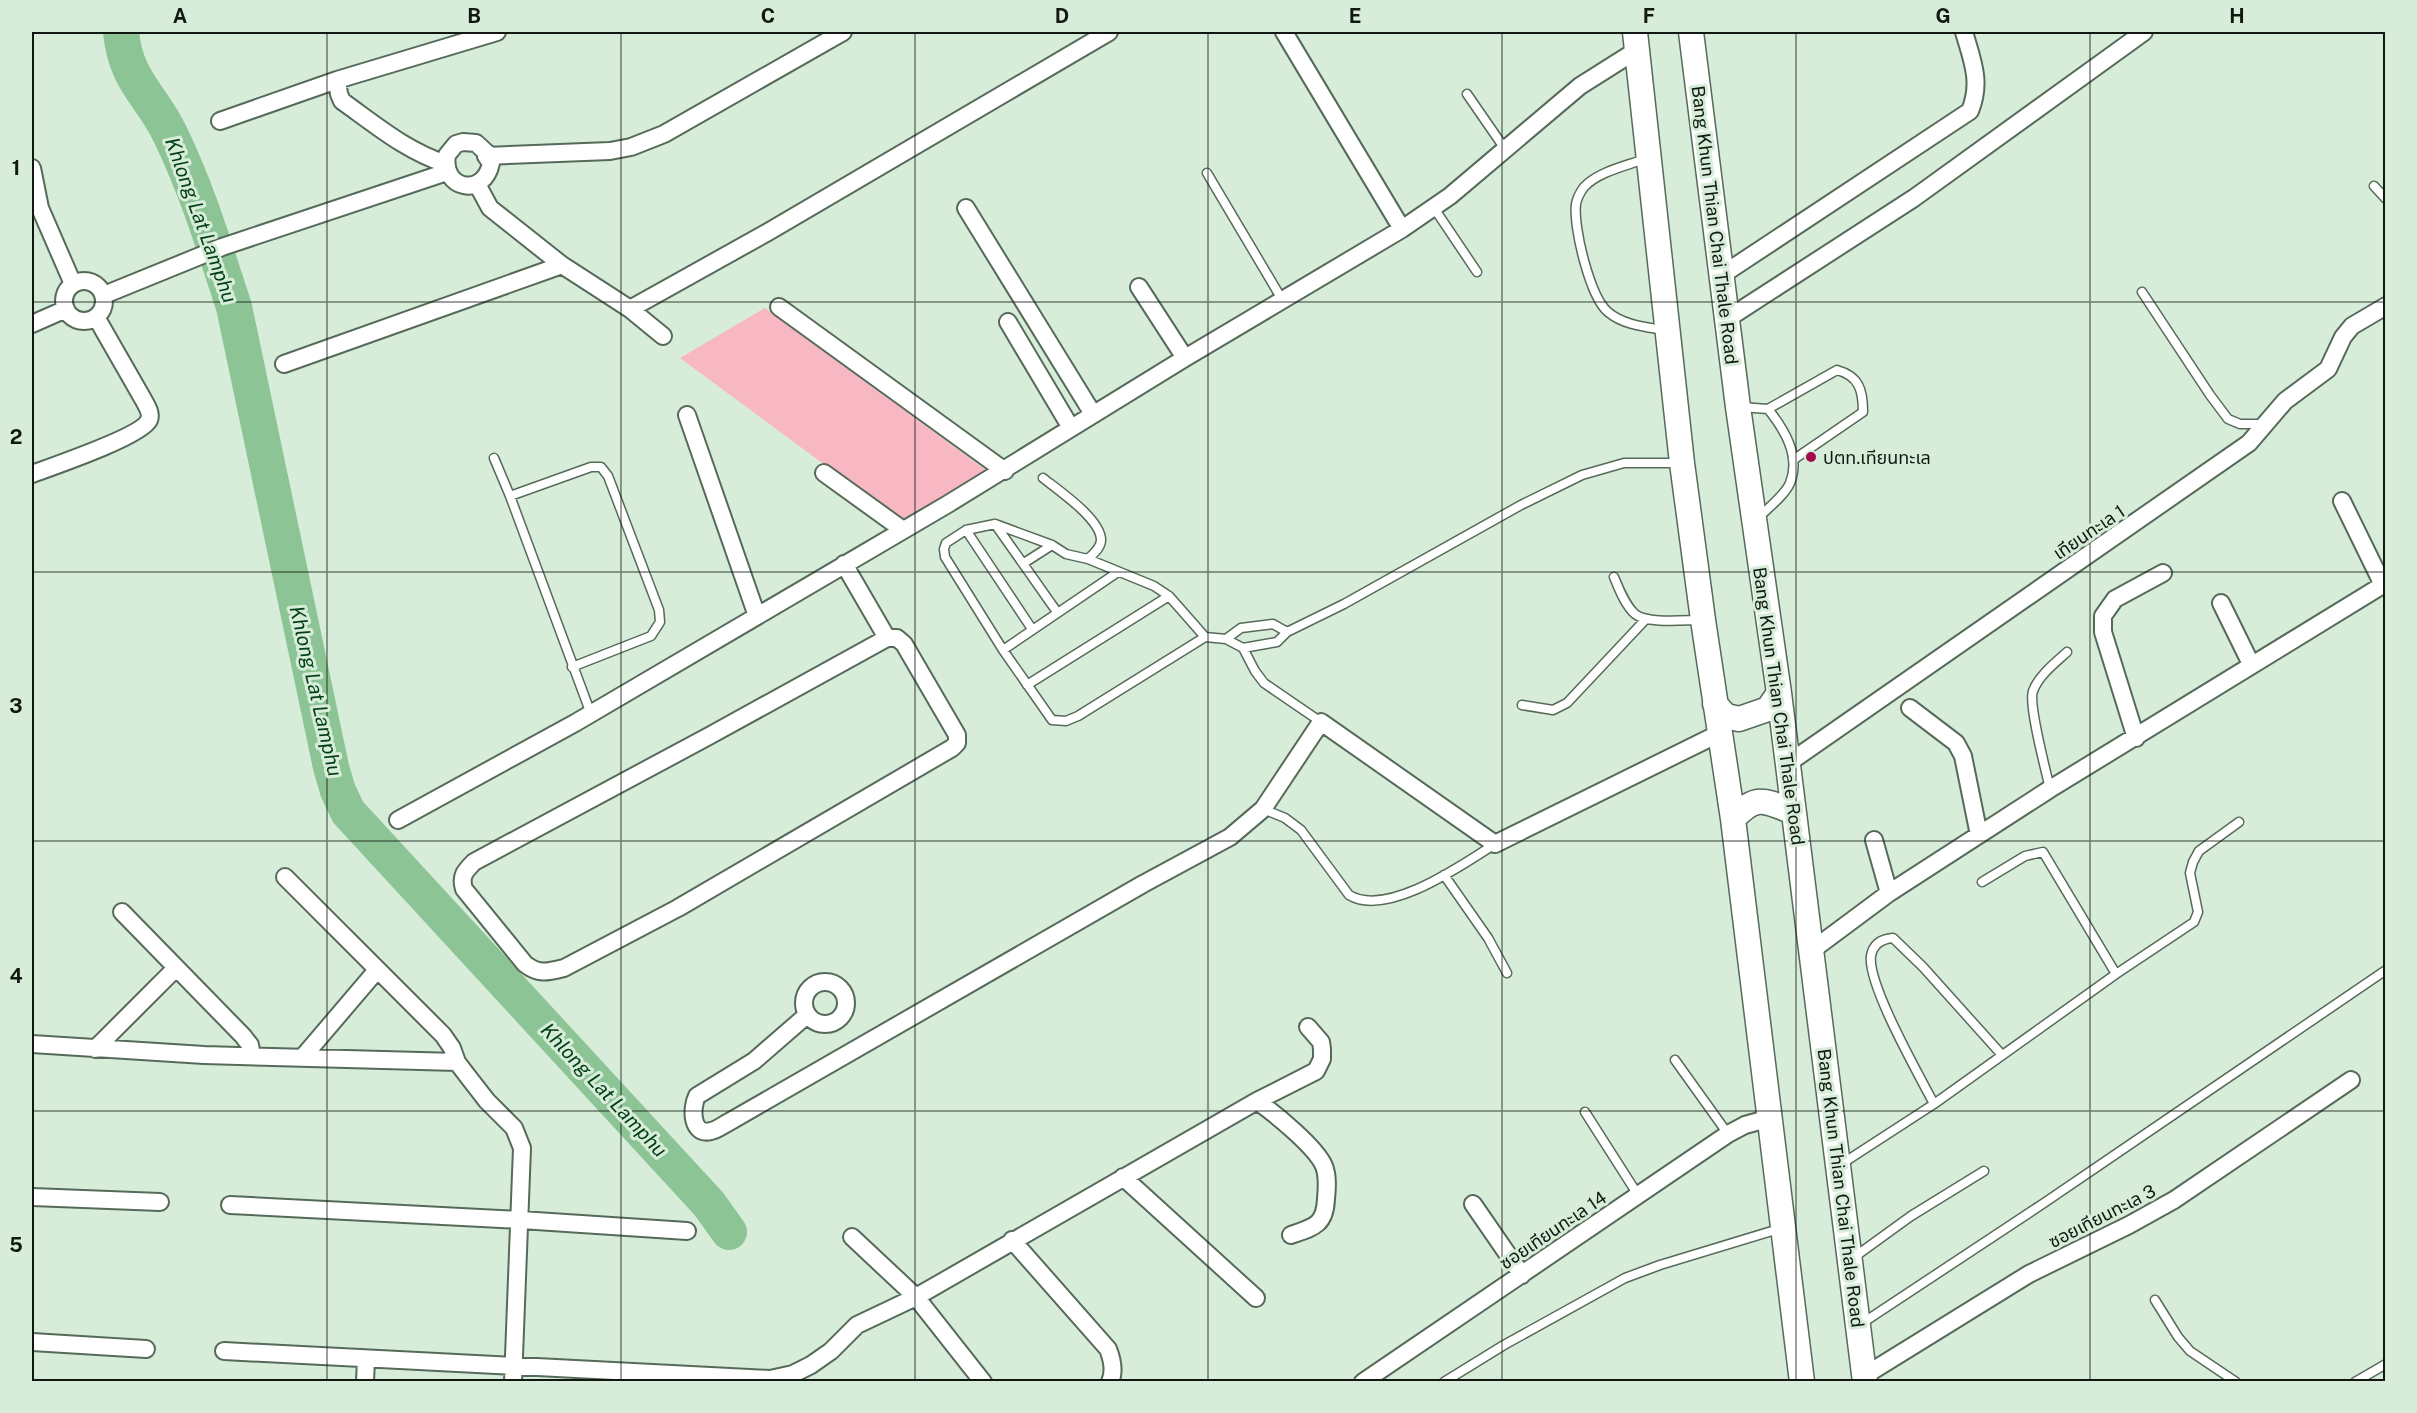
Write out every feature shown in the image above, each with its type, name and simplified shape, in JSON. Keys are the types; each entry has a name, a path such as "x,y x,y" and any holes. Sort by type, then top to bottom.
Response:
{"main road":[{"name":"Bang Khun Thian Chai Thale Road","path":"1691,32 1738,407 1779,693 1864,1379"},
{"path":"1636,41 1682,463 1702,620 1733,819 1801,1381"},
{"path":"1715,704 1726,716 1739,718 1768,709 1779,693"},
{"path":"1733,819 1746,805 1755,801 1770,802 1793,812"}],"street":[{"path":"220,121 453,37 497,32"},
{"path":"486,156 610,151 631,147 664,134 843,32"},
{"path":"630,309 768,232 1109,32"},
{"path":"1284,32 1402,230"},
{"path":"1722,275 1970,111 1976,96 1975,72 1964,32"},
{"path":"1727,319 1914,198 2144,32"},
{"path":"398,820 591,714 1005,471 1185,358 1402,230 1434,208 1636,41"},
{"path":"337,80 342,101 406,147 446,168 452,180 460,184 477,184 489,172 490,163 486,156"},
{"path":"446,168 451,149 463,142 476,143 483,147 489,154 486,156"},
{"path":"32,168 40,208 73,284"},
{"path":"104,295 180,262 446,168"},
{"path":"477,184 489,208 562,265 630,309 663,336"},
{"path":"966,208 1093,414"},
{"path":"284,364 562,265"},
{"path":"80,281 95,283 104,295 102,311 96,317 79,320 71,316 66,309 65,295 73,284 80,281"},
{"path":"1139,287 1185,358"},
{"name":"เทียนทะเล 1","path":"1787,764 2188,487 2248,443 2285,401 2328,369 2343,336 2352,326 2385,306"},
{"path":"779,307 1005,471"},
{"path":"32,324 66,309"},
{"path":"32,474 113,443 144,426 149,420 150,411 96,317"},
{"path":"1008,322 1071,428"},
{"path":"687,415 757,616"},
{"path":"824,473 903,530"},
{"path":"1811,951 1889,893 2050,789 2384,584 2342,501"},
{"path":"844,564 887,638"},
{"path":"2136,738 2103,632 2103,616 2115,599 2163,573"},
{"path":"2221,603 2252,664"},
{"path":"887,638 897,638 904,644 957,735 957,743 952,748 678,908 564,968 535,972 525,964 464,889 461,880 465,870 474,862 887,638"},
{"path":"1910,708 1956,743 1960,750 1967,773 1979,835"},
{"path":"807,1015 754,1061 697,1096 693,1104 693,1117 698,1128 712,1131 729,1122 1143,884 1230,837 1263,808 1321,722 1495,844 1720,733"},
{"path":"1874,840 1889,893"},
{"path":"285,877 443,1035 452,1048 457,1062 487,1101 514,1128 522,1148 514,1373"},
{"path":"122,912 243,1036 250,1044 252,1056"},
{"path":"95,1048 176,968"},
{"path":"302,1058 377,970"},
{"path":"224,1351 366,1359 514,1373 770,1379 793,1374 831,1351 856,1325 916,1297 1257,1101 1316,1071 1322,1059 1321,1042 1308,1027"},
{"path":"32,1044 252,1056 457,1062"},
{"name":"ซอยเทียนทะเล 3","path":"1864,1379 2029,1274 2129,1226 2174,1200 2351,1080"},
{"path":"1257,1101 1317,1153 1325,1167 1327,1182 1325,1213 1318,1225 1291,1235"},
{"name":"ซอยเทียนทะเล 14","path":"1363,1382 1728,1134 1745,1125 1770,1118"},
{"path":"1123,1177 1256,1298"},
{"path":"32,1197 160,1202"},
{"path":"1473,1204 1522,1275"},
{"path":"230,1205 687,1231"},
{"path":"852,1236 916,1297 983,1382"},
{"path":"1012,1240 1108,1349 1113,1361 1110,1382"},
{"path":"32,1342 146,1349"},
{"path":"365,1382 366,1359"}],"lane":[{"path":"1467,94 1505,149"},
{"path":"1649,157 1598,177 1584,188 1576,201 1576,217 1588,278 1598,300 1608,313 1629,323 1668,331"},
{"path":"1207,173 1283,301"},
{"path":"2374,186 2385,199"},
{"path":"1434,208 1477,272"},
{"path":"2142,292 2228,419 2240,424 2257,424 2261,428"},
{"path":"1738,407 1768,409 1837,370 1849,373 1856,379 1863,394 1863,412 1792,460"},
{"path":"1754,522 1790,484 1794,469 1788,440 1781,425 1768,409"},
{"path":"494,458 591,714"},
{"path":"1243,648 1277,642 1287,632 1344,604 1521,505 1582,475 1624,463 1682,463"},
{"path":"510,496 591,467 602,467 608,476 659,610 660,621 651,636 572,667"},
{"path":"1043,477 1091,518 1100,532 1099,547 1088,559"},
{"path":"995,524 1057,612"},
{"path":"1204,637 1169,596 1154,586 1088,559 1066,554 1052,545 995,524 966,530 946,543 945,557 1003,650 1052,720 1066,721 1078,716 1204,637 1226,639 1243,648 1264,683 1321,722"},
{"path":"966,530 1032,629"},
{"path":"1024,563 1052,545"},
{"path":"1003,650 1118,572"},
{"path":"1614,577 1627,604 1636,615 1646,619 1702,620"},
{"path":"1027,685 1169,596"},
{"path":"1522,705 1553,710 1567,703 1646,619"},
{"path":"1226,639 1241,628 1274,624 1287,632"},
{"path":"2050,789 2032,693 2043,674 2067,652"},
{"path":"1263,808 1285,818 1301,830 1349,895 1358,900 1377,902 1413,891 1495,844"},
{"path":"1837,1167 1934,1104 2116,974 2194,922 2198,912 2190,873 2193,862 2199,852 2239,822"},
{"path":"1982,882 2025,855 2043,852 2116,974"},
{"path":"1444,875 1488,938 1507,973"},
{"path":"1934,1104 1879,994 1871,968 1871,955 1876,944 1884,938 1893,938 1923,967 2002,1055"},
{"path":"1858,1326 2044,1203 2385,970"},
{"path":"1675,1060 1728,1134"},
{"path":"1585,1112 1638,1195"},
{"path":"1850,1260 1911,1216 1984,1171"},
{"path":"1444,1382 1504,1345 1625,1278 1681,1258 1783,1227"},
{"path":"2155,1300 2190,1351 2236,1382"},
{"path":"2355,1382 2385,1364"}],"shaded area":[{"path":"765,308 987,471 902,522 680,358"}],"waterway":[{"name":"Khlong Lat Lamphu","path":"121,32 128,63 134,76 163,120 189,176 234,307 331,767 338,791 348,812 709,1204 729,1232"}],"place":[{"name":"ปตท.เทียนทะเล","path":"1811,457"}]}
